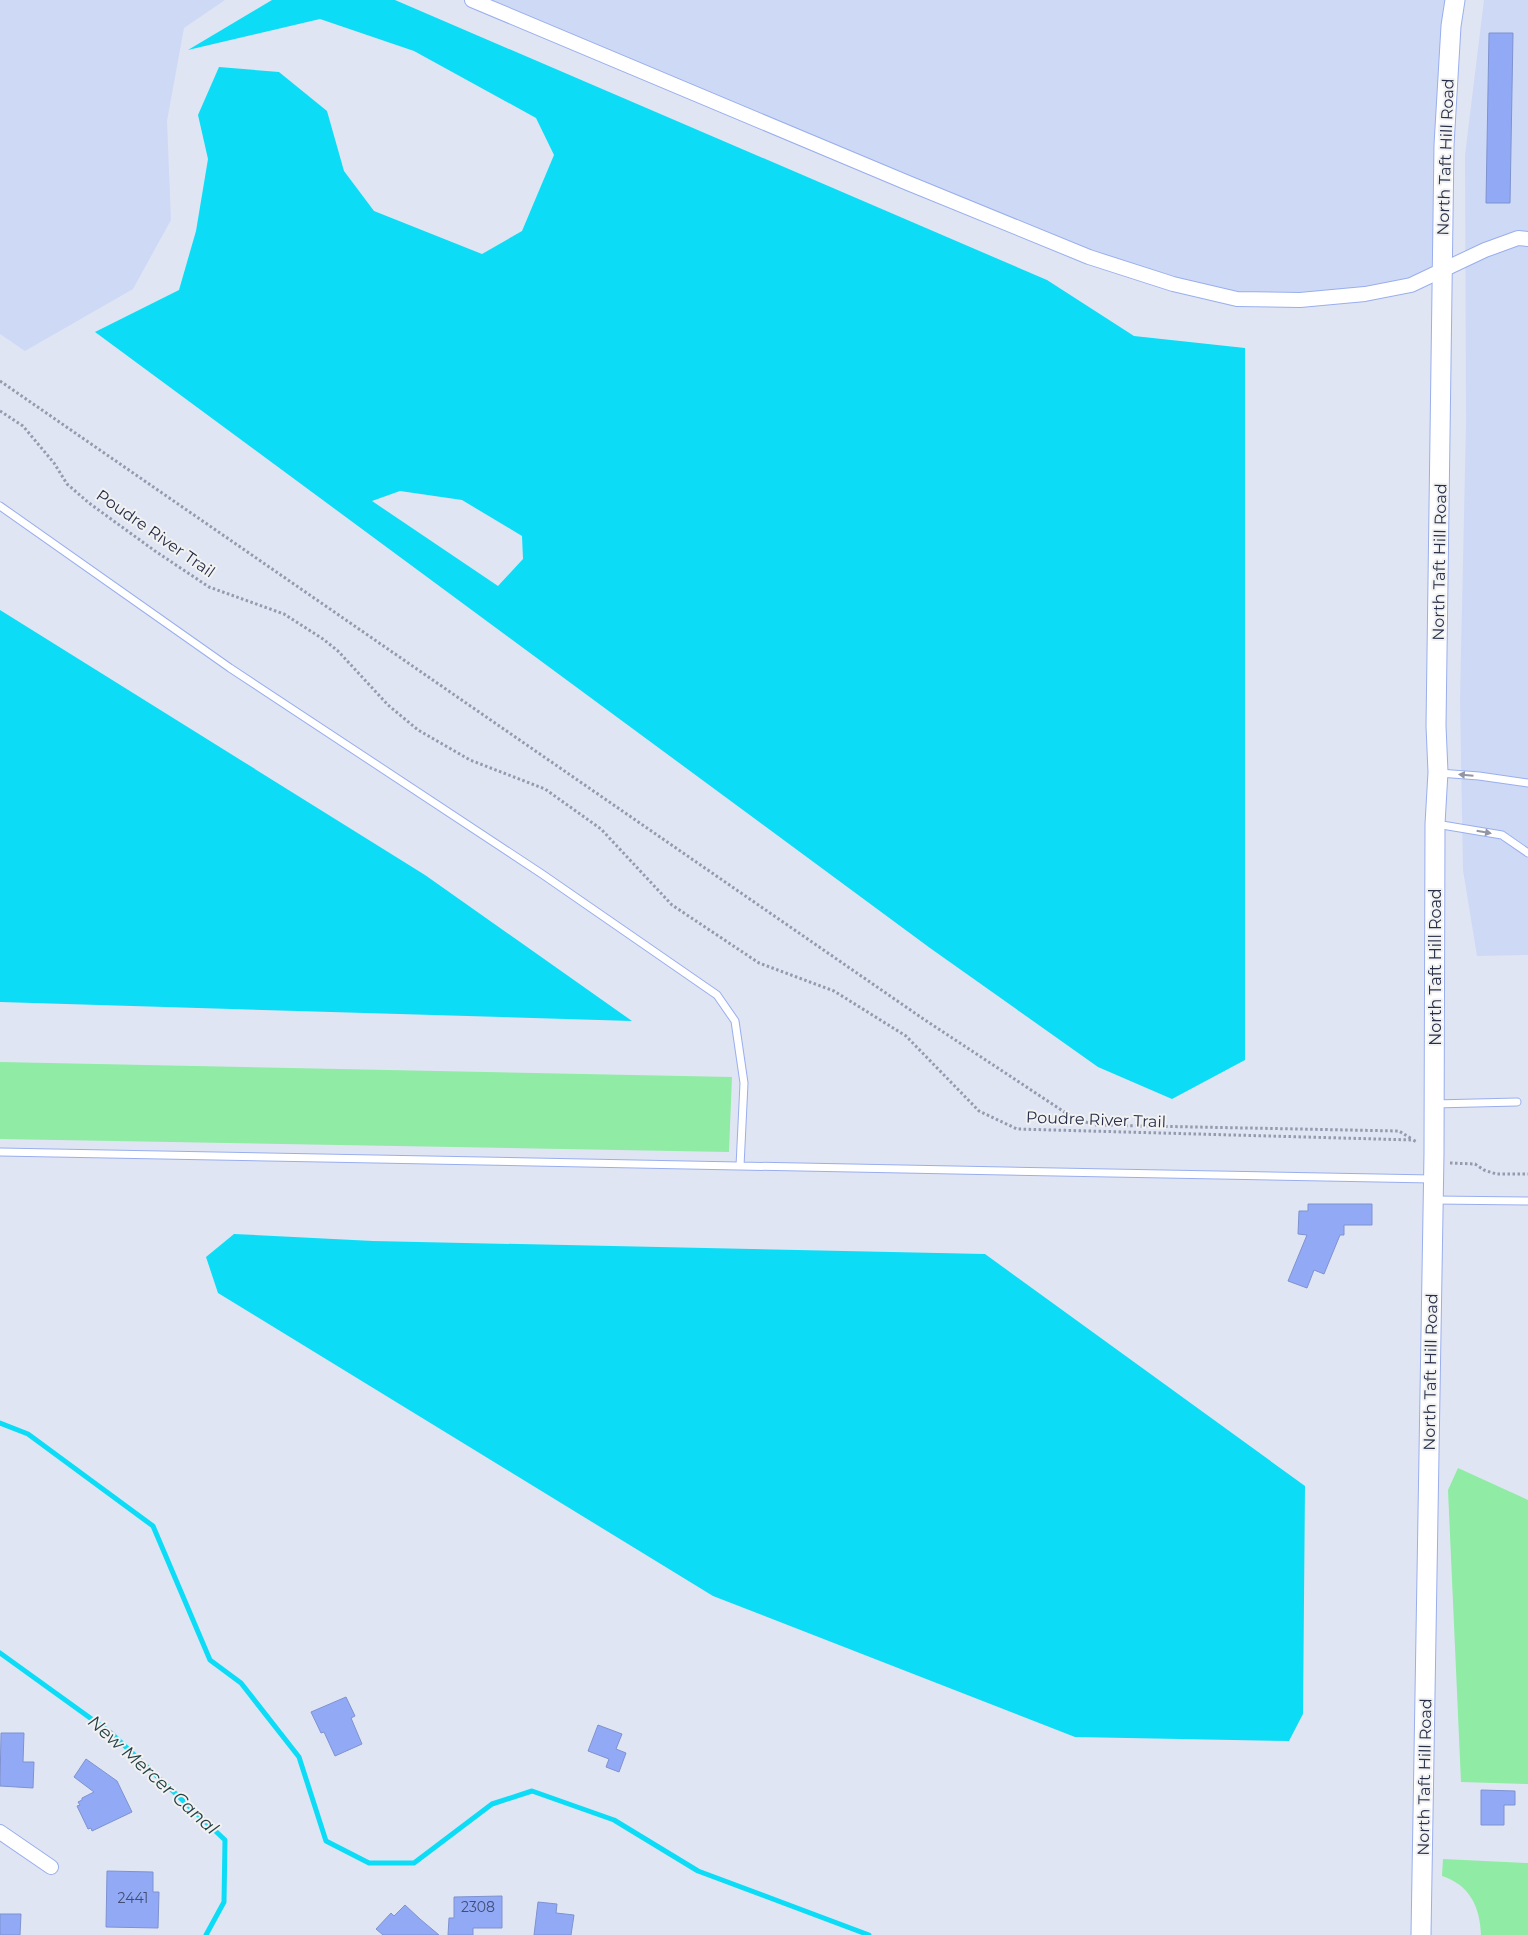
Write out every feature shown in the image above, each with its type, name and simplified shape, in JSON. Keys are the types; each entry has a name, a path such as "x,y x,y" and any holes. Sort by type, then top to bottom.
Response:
{"main road":[{"name":"North Taft Hill Road","path":"1421,1935 1434,1153 1435,824 1438,772 1437,710 1444,145 1451,26 1455,0"}],"street":[{"path":"472,0 1080,253 1173,284 1237,299 1300,300 1365,294 1411,285 1485,250 1518,238 1528,238"},
{"path":"0,1832 51,1867"}],"lane":[{"path":"0,506 230,668 542,874 717,995 735,1021 744,1083 740,1166"},
{"path":"1438,772 1528,783"},
{"path":"1435,824 1502,835 1528,854"},
{"path":"1434,1104 1516,1102"},
{"path":"0,1152 1433,1179"},
{"path":"1432,1200 1528,1201"}],"path":[{"path":"0,381 922,1018 1072,1117 1094,1125 1399,1131 1450,1163 1475,1164 1484,1170 1496,1174 1528,1174"},
{"name":"Poudre River Trail","path":"0,411 23,426 54,463 67,484 89,503 155,551 209,587 284,614 323,639 338,651 388,705 418,730 470,760 544,789 600,829 672,905 759,964 834,991 906,1036 979,1111 1017,1129 1414,1140"}],"shaded area":[{"path":"0,0 225,0 184,28 167,121 171,220 133,289 25,351 0,334"},
{"path":"472,0 1455,0 1442,269 1411,285 1300,300 1173,284"},
{"path":"1484,0 1528,0 1528,955 1477,956 1463,870 1460,700 1466,423 1465,155"}],"green space":[{"path":"0,1062 732,1077 729,1152 0,1139"},
{"path":"1458,1468 1528,1500 1528,1784 1461,1782 1448,1490"},
{"path":"1443,1859 1528,1863 1528,1935 1481,1935 1476,1906 1472,1898 1460,1885 1442,1876"}],"water":[{"path":"272,0 395,0 1047,280 1134,336 1245,348 1245,1060 1172,1099 1098,1067 930,948 95,332 179,290 196,231 208,159 198,115 219,67 279,72 327,111 344,171 374,211 482,254 522,231 554,155 536,118 414,51 320,19 188,50","holes":["400,491 462,500 522,536 523,559 498,586 372,501"]},
{"path":"0,610 425,875 632,1021 0,1002"},
{"path":"234,1234 373,1241 985,1254 1305,1486 1303,1714 1289,1741 1075,1737 713,1596 218,1293 206,1257"}],"building":[{"path":"1489,33 1513,33 1510,203 1486,203"},
{"path":"1308,1204 1372,1204 1372,1225 1344,1225 1344,1235 1340,1235 1324,1274 1314,1270 1307,1288 1288,1281 1307,1235 1298,1234 1299,1211 1308,1211"},
{"path":"346,1697 355,1716 351,1718 362,1744 335,1756 324,1732 321,1733 311,1712"},
{"path":"598,1725 622,1734 616,1749 626,1753 619,1772 606,1767 609,1759 588,1751"},
{"path":"1,1733 24,1733 23,1762 34,1762 33,1788 0,1786"},
{"path":"86,1759 117,1781 132,1812 92,1831 91,1828 88,1829 77,1806 80,1805 78,1802 82,1798 94,1792 74,1777"},
{"path":"1481,1790 1515,1791 1515,1805 1504,1805 1504,1825 1481,1825"},
{"path":"107,1871 153,1872 153,1892 159,1892 158,1928 106,1927"},
{"path":"502,1896 502,1928 473,1928 473,1935 448,1935 449,1918 454,1918 454,1897"},
{"path":"538,1902 557,1904 556,1913 574,1915 571,1935 534,1935"},
{"path":"405,1905 439,1935 383,1935 376,1929 391,1913 394,1916"},
{"path":"0,1914 21,1914 20,1935 0,1935"}],"waterway":[{"path":"0,1423 28,1434 153,1526 210,1660 241,1683 299,1757 326,1841 369,1863 414,1863 492,1804 532,1791 614,1820 698,1871 869,1935"},
{"name":"New Mercer Canal","path":"0,1653 111,1733 225,1840 224,1902 206,1935"}]}
